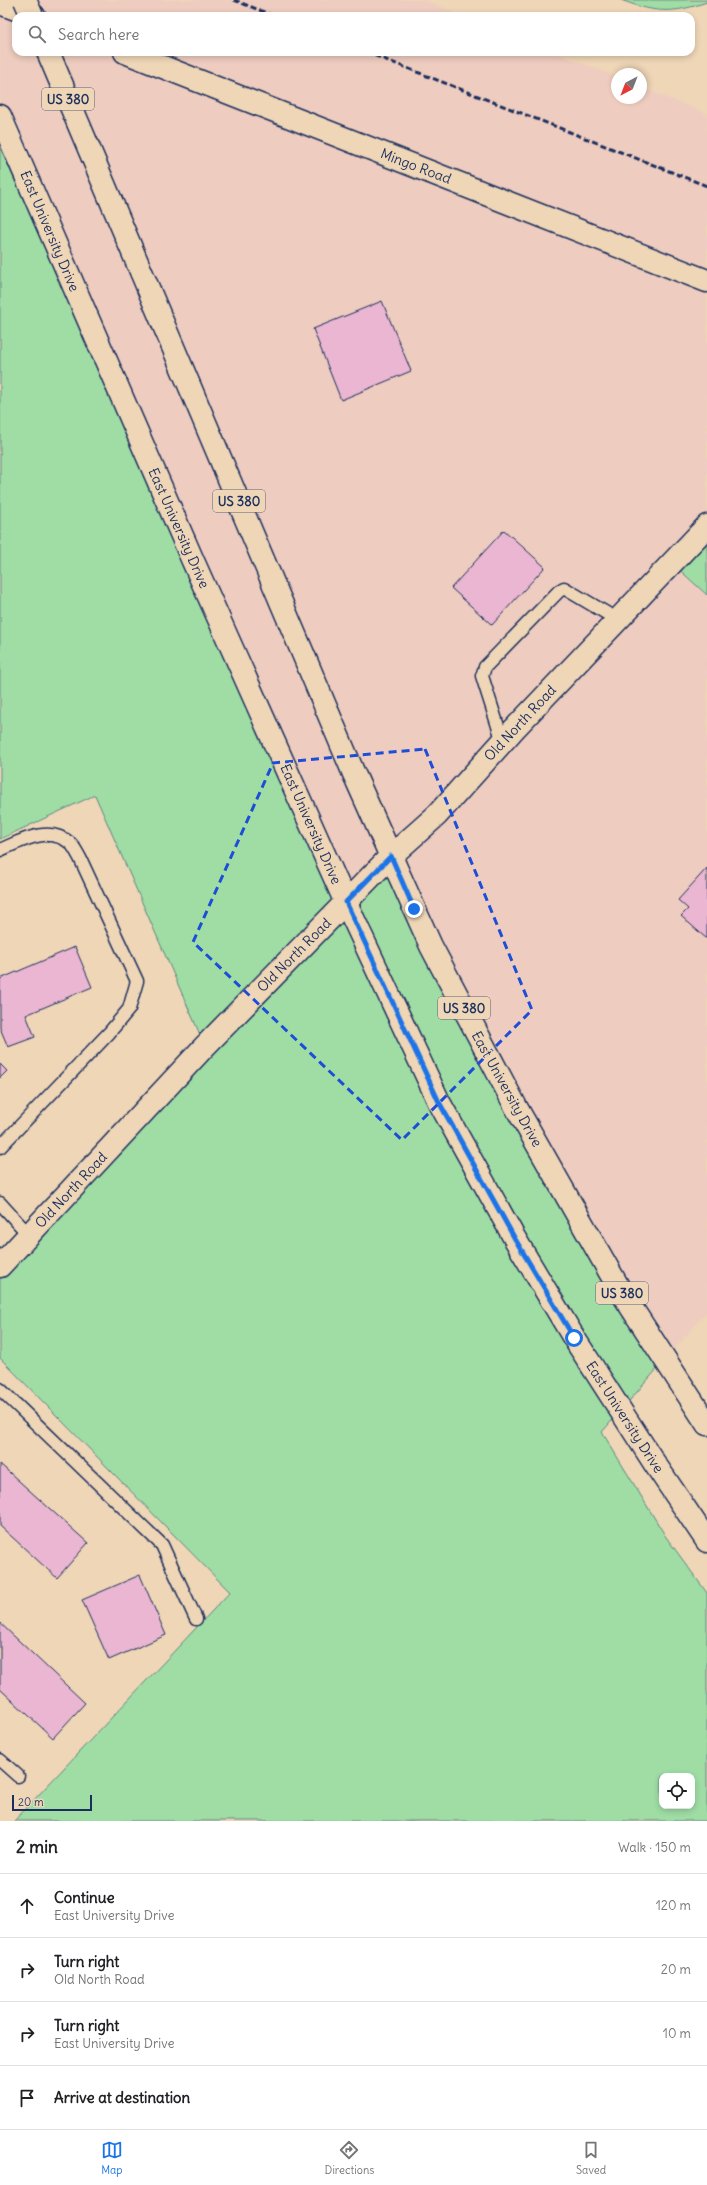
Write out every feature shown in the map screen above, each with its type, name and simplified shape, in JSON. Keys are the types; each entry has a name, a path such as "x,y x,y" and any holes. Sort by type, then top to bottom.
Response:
{"main road":[{"path":"25,0 31,12"},
{"path":"0,3 23,12"},
{"name":"East University Drive","path":"50,56 354,774 431,946 516,1107 620,1290 707,1424"},
{"name":"Mingo Road","path":"135,56 707,281"},
{"name":"East University Drive","path":"0,116 193,561 346,902 439,1102 574,1338 654,1464 707,1541"},
{"name":"Old North Road","path":"0,1266 205,1046 391,856 436,815 707,526"}],"lane":[{"path":"503,742 482,676 485,667 559,591 564,588 618,620"},
{"path":"0,850 38,834 55,836 70,843 80,858 136,981 129,1009 0,1147"},
{"path":"0,1203 29,1235"},
{"path":"0,1389 162,1545 196,1619"},
{"path":"0,1760 18,1776"}],"highlighted area":[{"path":"425,749 532,1010 402,1140 193,942 273,763"}],"shaded area":[{"path":"0,0 423,0 454,12 12,12 12,56 564,56 611,75 611,104 647,104 647,89 707,114 707,526 672,563 707,595 707,1311 665,1360 346,903 0,116"}],"green space":[{"path":"621,0 707,0 707,2 684,9 654,10"},
{"path":"0,116 346,902 391,856 665,1360 602,1432 666,1537 707,1593 707,1821 14,1821 230,1592 0,1358 0,1266 205,1046 95,795 0,839"},
{"path":"707,526 707,595 672,563"}],"building":[{"path":"382,301 411,371 341,400 313,329"},
{"path":"504,530 545,567 492,625 451,588"},
{"path":"707,868 707,939 681,916 688,909 678,900"},
{"path":"75,947 92,987 26,1015 35,1037 8,1047 0,1028 0,979"},
{"path":"0,1064 7,1071 0,1078"},
{"path":"0,1464 88,1543 57,1578 0,1526"},
{"path":"140,1575 166,1635 109,1660 82,1600"},
{"path":"0,1623 85,1703 53,1738 0,1689"}],"railway":[{"path":"234,0 264,12"},
{"path":"376,56 707,186"}],"route":[{"path":"414,909 391,856 346,902 439,1102 515,1239 574,1338"}]}
